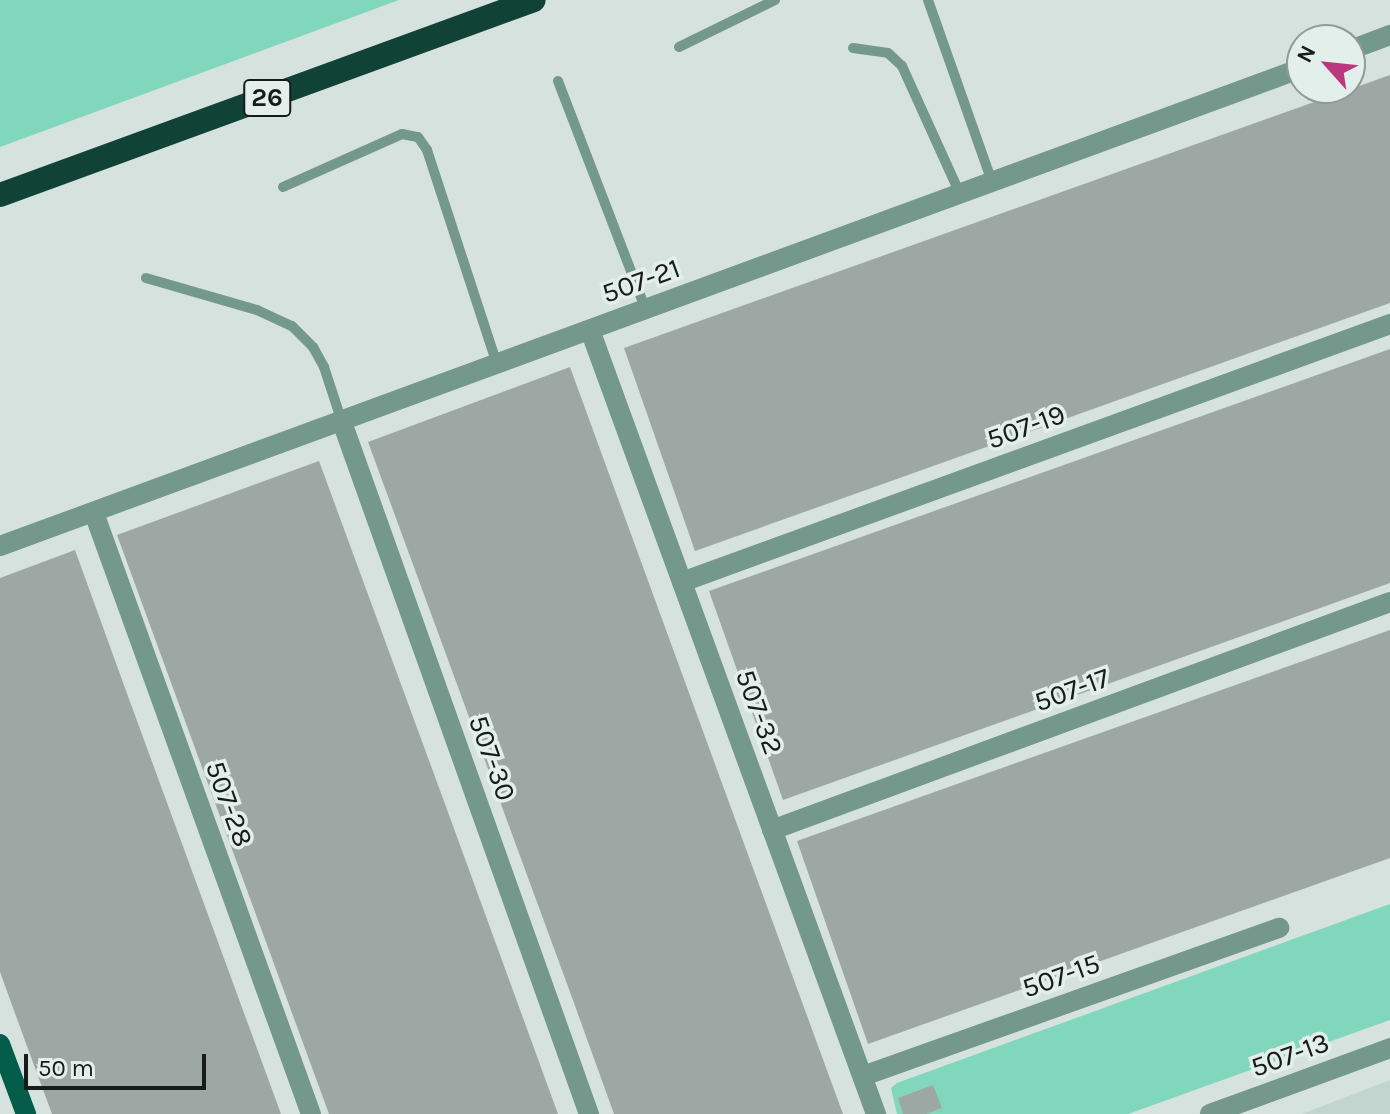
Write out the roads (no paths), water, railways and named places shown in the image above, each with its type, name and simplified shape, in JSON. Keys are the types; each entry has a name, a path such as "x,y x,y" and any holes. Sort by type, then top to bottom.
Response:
{"highway":[{"name":"26","path":"0,195 534,0"}],"main road":[{"path":"0,1044 26,1114"}],"street":[{"path":"1366,44 1390,35"},
{"name":"507-21","path":"0,546 1286,74"},
{"name":"507-19","path":"682,582 1390,324"},
{"name":"507-32","path":"590,330 876,1114"},
{"name":"507-30","path":"342,422 589,1114"},
{"name":"507-28","path":"94,513 311,1114"},
{"name":"507-17","path":"772,830 1390,602"},
{"name":"507-15","path":"863,1076 1279,928"},
{"name":"507-13","path":"1210,1114 1390,1048"}],"lane":[{"path":"679,47 775,0"},
{"path":"928,0 992,182"},
{"path":"853,48 888,53 902,66 960,194"},
{"path":"558,81 646,310"},
{"path":"283,187 402,134 418,137 427,150 497,364"},
{"path":"146,278 222,299 292,326 313,347 324,367 342,422"}]}
